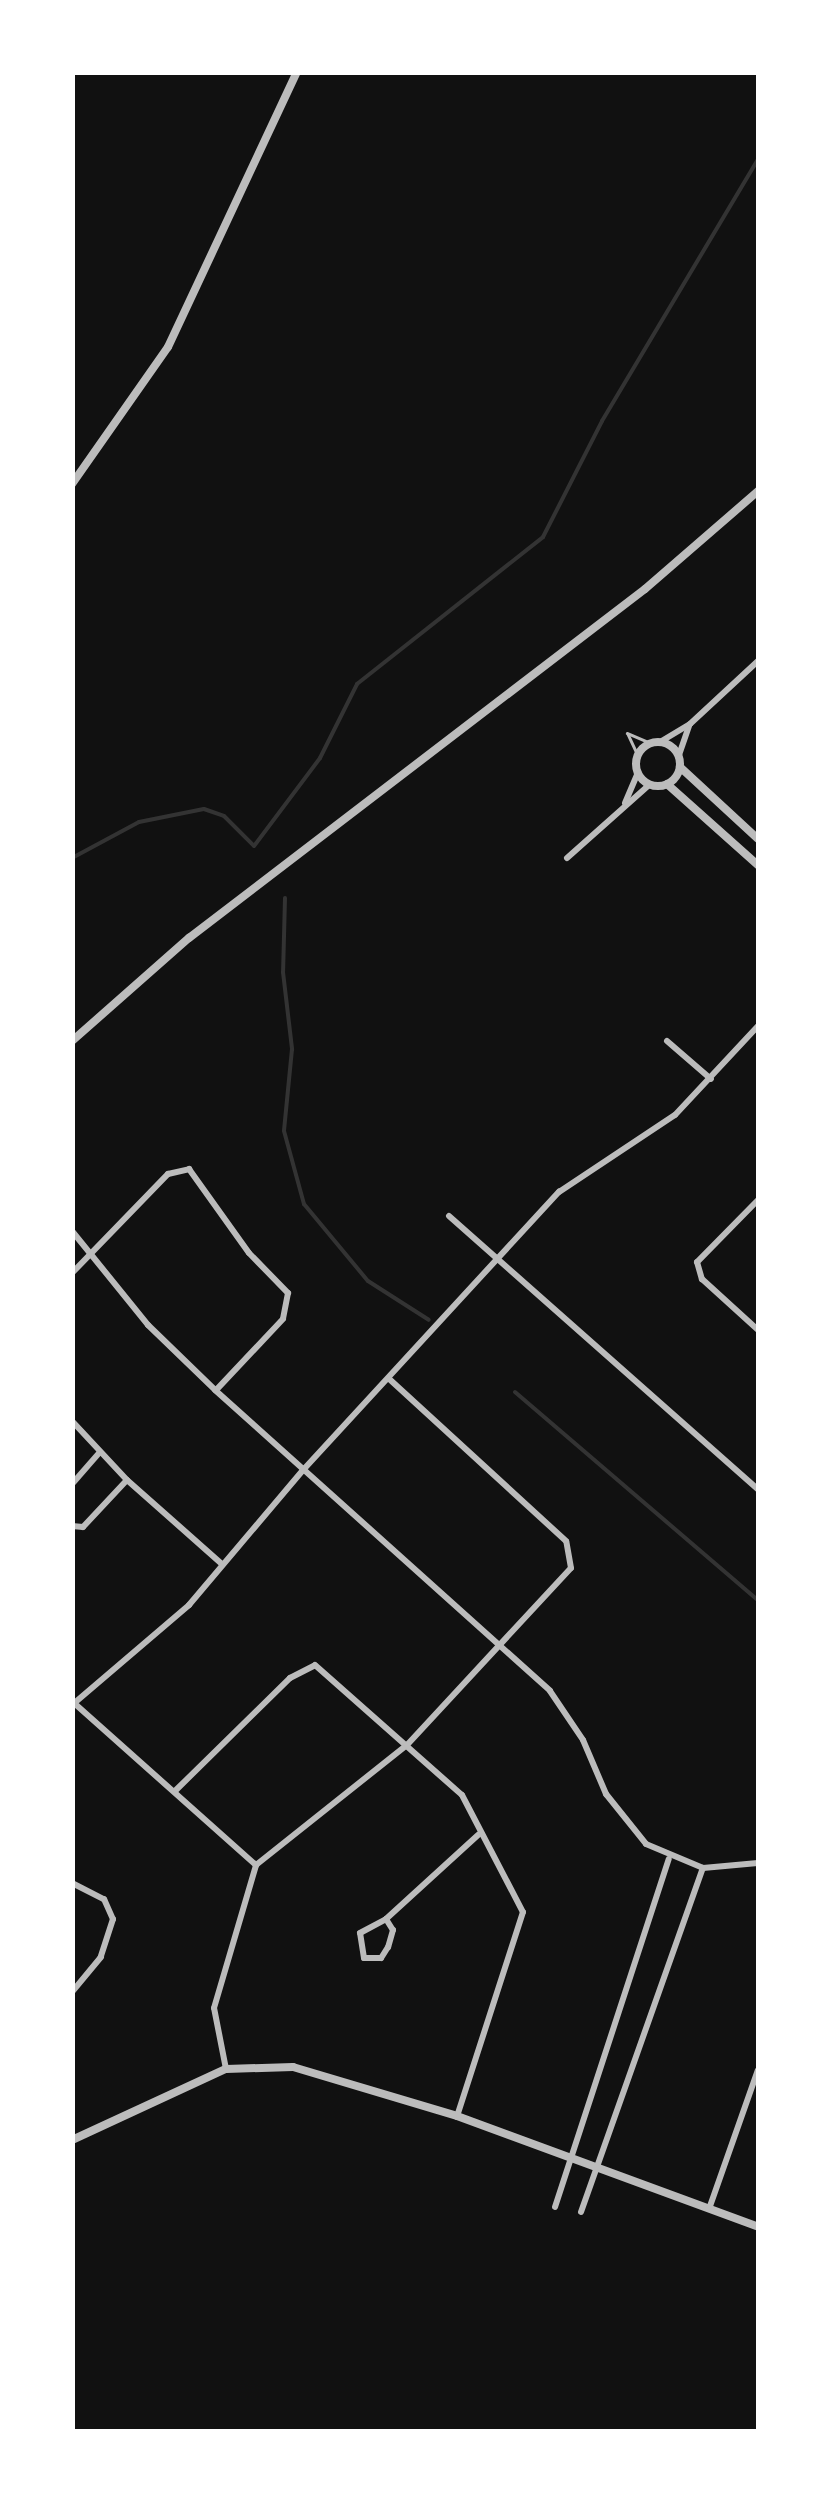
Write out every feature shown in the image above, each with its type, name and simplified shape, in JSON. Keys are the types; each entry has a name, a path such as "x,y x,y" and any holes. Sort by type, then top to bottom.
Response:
{"street":[{"path":"72,484 168,347 297,72"},
{"path":"72,1042 189,938 660,577 758,491"},
{"path":"625,804 638,772 638,755 650,743 660,742 690,724 758,661"},
{"path":"667,784 680,766 679,755 690,724"},
{"path":"660,742 679,755"},
{"path":"680,766 758,839"},
{"path":"638,772 650,784"},
{"path":"567,858 650,784 667,784 758,865"},
{"path":"256,1865 176,1790 73,1704 189,1604 304,1468 390,1380 498,1256 560,1192 646,1136 711,1080 758,1026"},
{"path":"668,1041 711,1080"},
{"path":"72,1274 90,1249 168,1174 188,1170 249,1254 288,1292 283,1319 216,1390"},
{"path":"758,1200 697,1262 702,1279 758,1330"},
{"path":"449,1216 758,1490"},
{"path":"72,1231 148,1325 496,1646 550,1690 624,1821 669,1859 703,1868 758,1863"},
{"path":"226,2069 214,2008 256,1865 407,1744 570,1568 566,1541 390,1380"},
{"path":"72,1420 127,1480 222,1564"},
{"path":"72,1484 99,1453"},
{"path":"72,1526 84,1527 127,1480"},
{"path":"176,1790 290,1678 315,1665 462,1794 478,1836 523,1912 457,2116"},
{"path":"386,1919 393,1930 388,1947 381,1958 364,1958 360,1933 386,1919 404,1896 478,1836"},
{"path":"554,2207 669,1859"},
{"path":"581,2212 703,1868"},
{"path":"72,1883 104,1899 114,1919 86,1984 72,1992"},
{"path":"72,2140 226,2069 293,2067 457,2116 758,2228"},
{"path":"709,2209 758,2070"}],"lane":[{"path":"638,755 627,733 650,743"}],"waterway":[{"path":"72,858 139,822 204,809 224,816 254,846 320,758 357,684 543,537 602,421 758,159"},
{"path":"285,898 283,972 292,1049 284,1131 304,1204 368,1281 429,1320"},
{"path":"515,1392 758,1600"}]}
